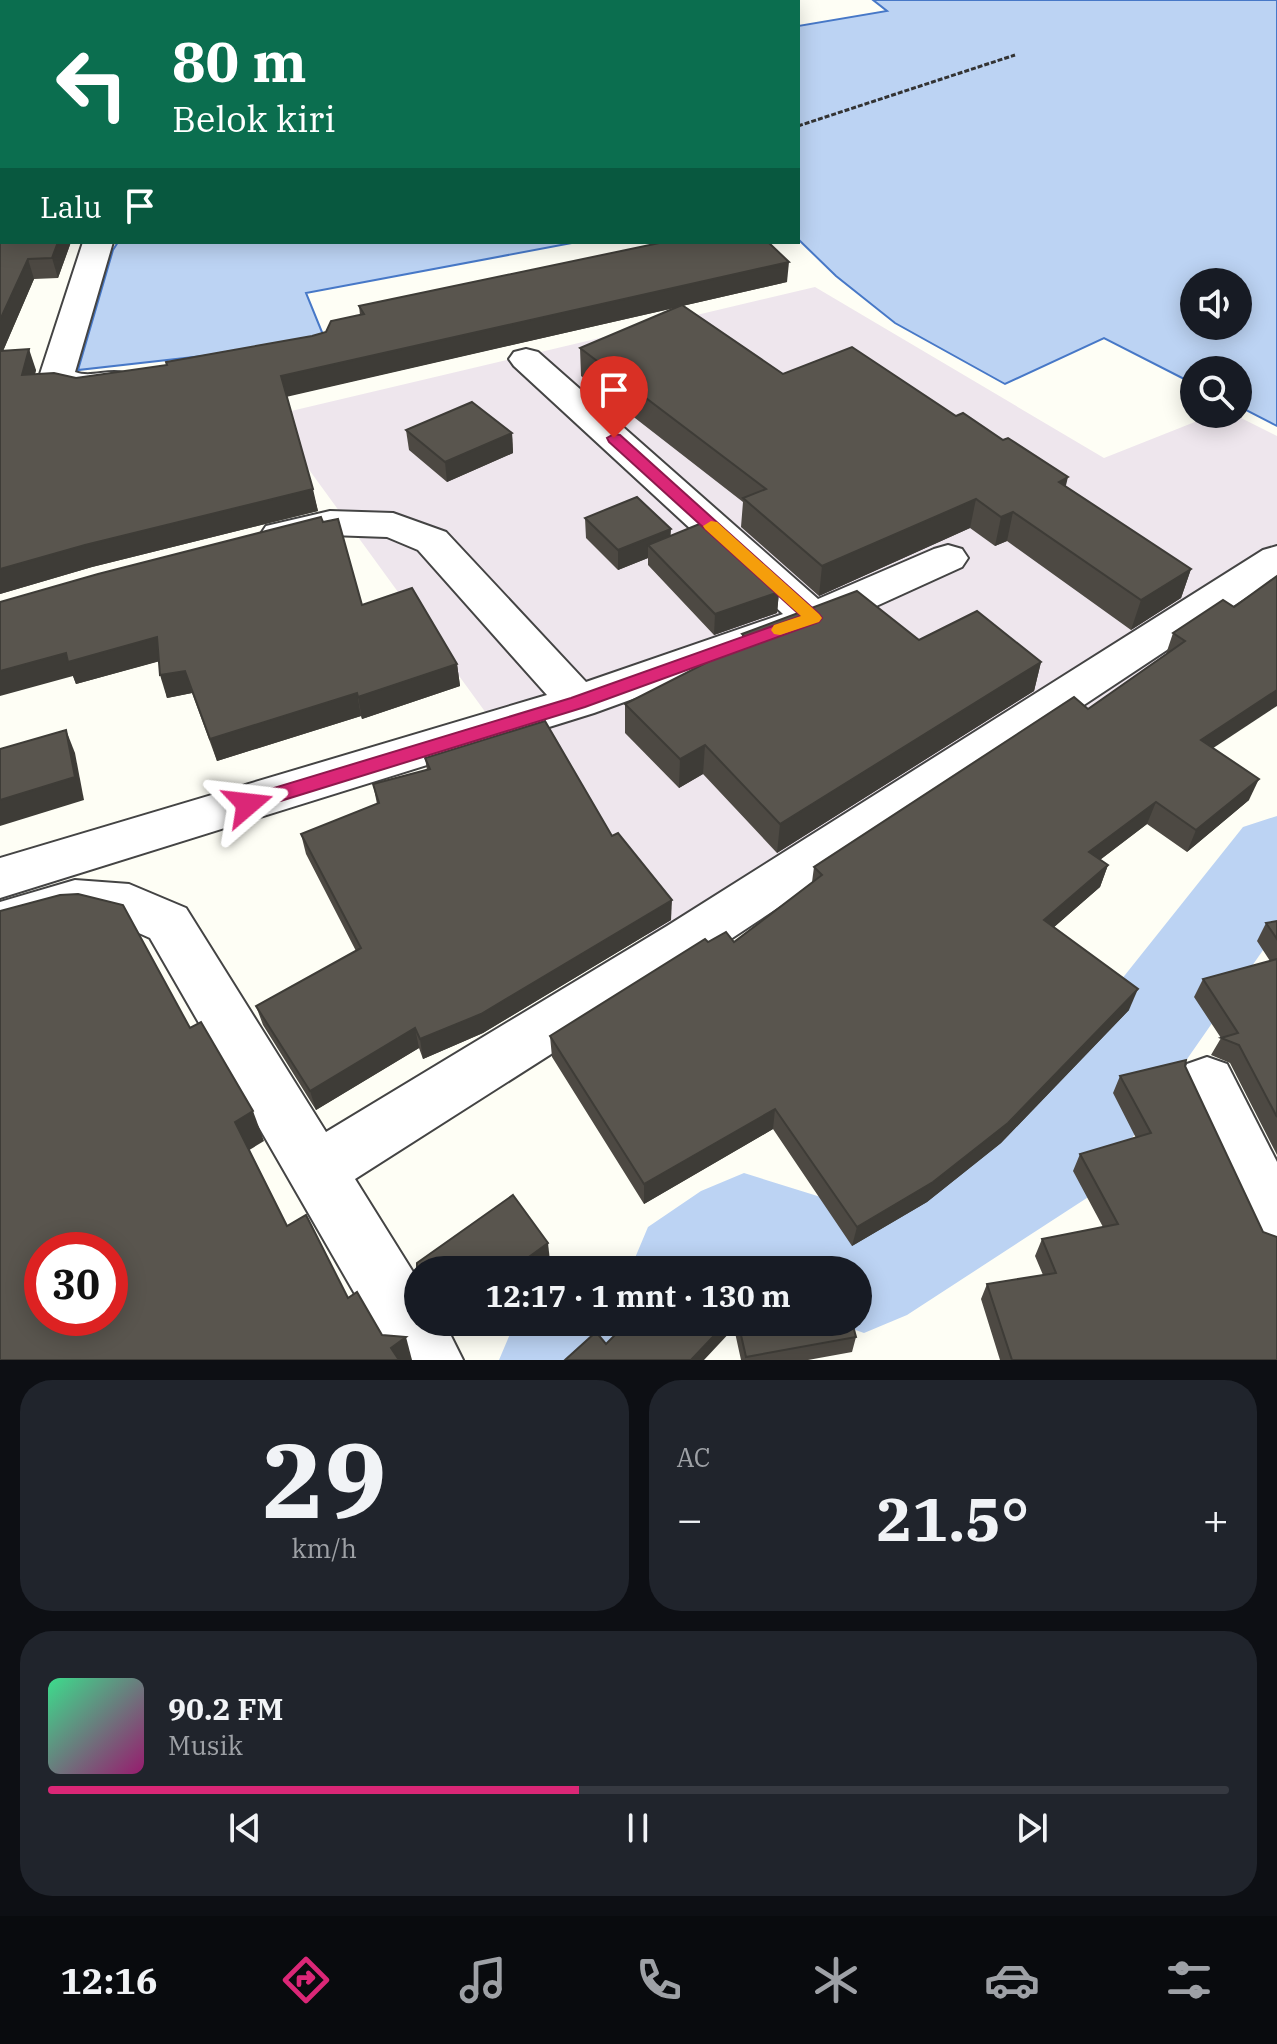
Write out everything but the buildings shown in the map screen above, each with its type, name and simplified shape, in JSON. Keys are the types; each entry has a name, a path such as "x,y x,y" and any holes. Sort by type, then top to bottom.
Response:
{"street":[{"path":"97,244 57,374 63,381 82,386 144,375"},
{"path":"526,359 813,618"},
{"path":"241,545 330,523 393,525 432,541 578,702"},
{"path":"0,878 578,702 813,618 948,558"},
{"path":"318,1169 686,941 1277,559"},
{"path":"0,923 75,901 129,905 168,923 430,1360"},
{"path":"1207,1082 1277,1226"}],"path":[{"path":"800,125 1015,55"}],"shaded area":[{"path":"815,287 1104,458 1180,428 1252,428 1252,424 1277,436 1277,577 1196,642 673,970 270,416"}],"water":[{"path":"873,0 1277,0 1277,426 1252,413 1252,356 1180,356 1180,377 1104,338 1005,384 895,323 836,276 800,241 800,26 887,11"},
{"path":"117,244 566,244 306,293 326,342 78,370"}],"waterway":[{"path":"872,1267 1052,1156 1277,854"},
{"path":"711,1256 744,1232 816,1256"},
{"path":"563,1360 597,1336"}],"slow traffic":[{"path":"711,526 813,618 780,630"}],"route":[{"path":"248,804 578,702 813,618 614,438"}]}
